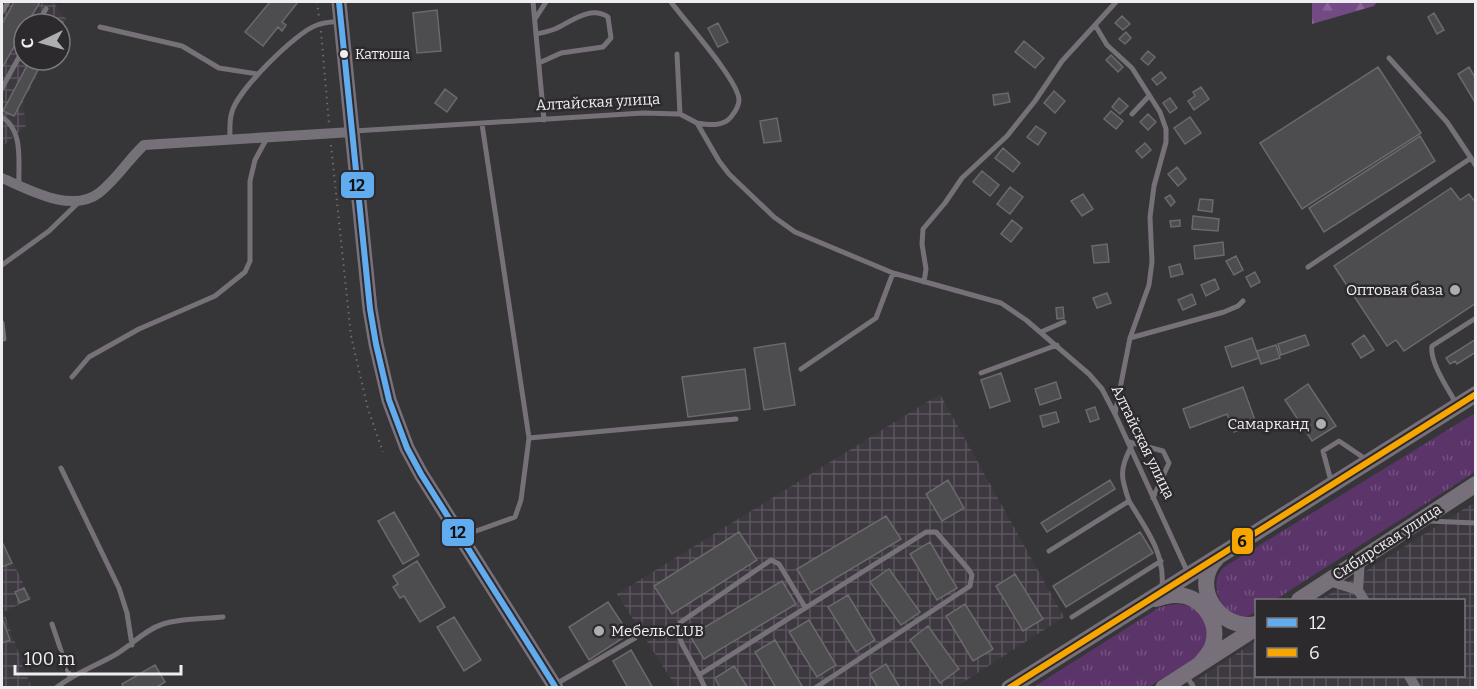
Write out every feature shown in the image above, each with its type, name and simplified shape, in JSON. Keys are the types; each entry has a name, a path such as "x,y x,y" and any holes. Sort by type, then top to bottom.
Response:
{"main road":[{"path":"339,2 370,309 389,400 407,448 437,502 556,686"},
{"path":"1009,687 1476,394"},
{"name":"Сибирская улица","path":"1301,599 1476,484"},
{"path":"1222,554 1209,569 1206,585 1209,596 1217,609 1233,624 1255,626"},
{"path":"1146,601 1173,594 1193,599 1207,611 1215,630 1214,644 1190,681 1163,687"},
{"path":"1200,664 1255,627"}],"street":[{"name":"Алтайская улица","path":"79,201 98,194 144,145 352,132"},
{"path":"2,178 59,200 79,201"},
{"path":"1360,560 1358,590 1363,599"},
{"path":"1329,581 1358,590"}],"lane":[{"path":"2,12 8,2"},
{"path":"533,2 544,120"},
{"path":"535,19 546,2"},
{"path":"671,2 723,69 738,93 739,101 736,111 727,122 713,126 697,123"},
{"path":"924,282 926,270 922,244 923,229 962,178 1007,136 1035,101 1062,61 1116,2"},
{"path":"536,34 554,29 587,13 602,13 608,17 611,38 603,47 561,53 538,63"},
{"path":"230,140 231,112 257,74 303,33 320,24 340,21"},
{"path":"1095,25 1107,45 1131,68 1160,112 1166,129 1166,142 1154,186 1150,217 1152,262 1149,285 1130,338 1115,414"},
{"path":"100,27 182,46 219,68 257,74"},
{"path":"677,54 680,114"},
{"path":"1389,58 1447,122 1476,165"},
{"path":"2,88 12,70"},
{"path":"1132,114 1149,96"},
{"name":"Алтайская улица","path":"352,132 643,113 680,114 697,123 729,174 774,217 795,232 814,242 893,273 1001,303 1041,332 1089,374 1102,389 1130,444 1188,575"},
{"path":"2,117 17,134 19,185"},
{"path":"460,537 515,516 521,500 529,438 482,124"},
{"path":"72,377 89,357 139,329 214,296 245,273 250,261 250,181 255,160 268,136"},
{"path":"1308,267 1471,158"},
{"path":"2,265 54,227 79,201"},
{"path":"801,369 876,318 893,273"},
{"path":"1130,338 1224,312 1238,306 1243,301"},
{"path":"1457,405 1440,375 1431,352 1432,346 1476,318"},
{"path":"1041,332 1064,322"},
{"path":"2,323 4,339"},
{"path":"981,373 1057,345"},
{"path":"529,438 736,419"},
{"path":"1332,483 1323,452 1339,441 1368,461"},
{"path":"1153,498 1169,463 1162,451 1130,444 1122,464 1122,480 1129,501 1158,549 1163,569 1161,591"},
{"path":"61,468 119,588 132,645"},
{"path":"1049,551 1129,501"},
{"path":"1420,521 1476,523"},
{"path":"699,675 926,531 936,532 972,575 970,586 815,687"},
{"path":"705,687 682,644 677,629 681,622 771,560 779,564 805,608"},
{"path":"1072,617 1161,561"},
{"path":"56,687 70,677 132,645 149,630 166,623 223,617"},
{"path":"52,624 70,677"},
{"path":"556,686 634,638"}],"path":[{"path":"318,2 351,336 368,409 383,452"}],"shaded area":[{"path":"2,2 53,2 61,12 12,12 12,72 39,72 23,102 26,126 2,147"},
{"path":"940,394 1064,617 956,687 676,687 617,594"},
{"path":"1475,502 1475,687 1184,688 1255,642 1255,677 1465,677 1465,599 1322,599"},
{"path":"2,540 31,599 4,612 31,687 2,687"}],"green space":[{"path":"1312,2 1377,2 1374,6 1312,24"},
{"path":"1475,413 1475,472 1277,599 1255,599 1255,612 1243,617 1236,616 1223,606 1217,590 1217,582 1224,567"},
{"path":"1177,604 1190,606 1205,619 1208,636 1200,655 1149,687 1032,688 1160,607"}],"building":[{"path":"14,2 40,2 34,12 12,12 12,50 2,68 2,24"},
{"path":"270,2 298,2 282,22 286,25 282,31 278,27 263,46 245,32"},
{"path":"437,10 441,51 417,53 413,13"},
{"path":"1434,13 1444,30 1437,34 1428,17"},
{"path":"1122,16 1130,24 1123,30 1115,23"},
{"path":"718,23 728,42 718,47 708,28"},
{"path":"1126,32 1131,38 1125,44 1119,39"},
{"path":"1024,41 1044,58 1035,68 1015,52"},
{"path":"1148,51 1155,57 1148,65 1141,59"},
{"path":"1111,55 1123,67 1118,72 1106,60"},
{"path":"1378,67 1421,133 1302,209 1260,143"},
{"path":"1469,67 1476,79 1476,104 1458,74"},
{"path":"24,72 37,72 14,116 3,111"},
{"path":"1161,72 1166,78 1157,85 1152,79"},
{"path":"1201,87 1209,99 1194,110 1188,101 1195,96 1193,92"},
{"path":"445,89 457,98 447,112 435,103"},
{"path":"1054,91 1065,101 1055,113 1044,103"},
{"path":"1008,93 1010,102 994,105 993,95"},
{"path":"1119,98 1128,106 1120,114 1112,107"},
{"path":"1170,98 1177,108 1170,113 1163,103"},
{"path":"1111,111 1123,121 1116,129 1104,119"},
{"path":"1148,114 1156,122 1148,130 1140,122"},
{"path":"1190,117 1201,133 1185,144 1174,128"},
{"path":"777,118 781,141 764,143 760,121"},
{"path":"1036,126 1046,133 1038,145 1027,137"},
{"path":"1420,136 1435,161 1324,232 1309,208"},
{"path":"1145,143 1151,150 1142,158 1136,151"},
{"path":"1003,148 1020,163 1013,172 995,158"},
{"path":"1177,167 1186,179 1178,186 1168,174"},
{"path":"982,171 999,185 990,196 973,182"},
{"path":"1010,187 1023,197 1010,214 997,204"},
{"path":"1451,188 1460,200 1469,194 1476,203 1476,303 1404,351 1396,340 1387,346 1334,266"},
{"path":"1083,194 1093,209 1082,216 1071,201"},
{"path":"1170,195 1175,202 1171,206 1165,198"},
{"path":"1200,199 1213,200 1212,212 1198,210"},
{"path":"1193,216 1219,219 1218,231 1192,229"},
{"path":"1012,220 1022,228 1011,242 1001,234"},
{"path":"1180,220 1180,226 1171,227 1170,221"},
{"path":"1223,242 1224,255 1195,259 1194,246"},
{"path":"1107,244 1109,262 1094,263 1092,246"},
{"path":"1236,256 1243,270 1234,275 1226,261"},
{"path":"1180,264 1183,274 1171,277 1169,267"},
{"path":"1255,272 1260,282 1251,287 1246,277"},
{"path":"1215,279 1219,289 1206,296 1201,285"},
{"path":"1107,293 1111,303 1097,308 1093,298"},
{"path":"1192,294 1196,304 1183,310 1178,300"},
{"path":"1063,307 1064,318 1057,319 1056,308"},
{"path":"1305,335 1309,345 1281,355 1278,344"},
{"path":"1364,335 1374,350 1361,358 1352,344"},
{"path":"1252,338 1259,358 1232,367 1225,347"},
{"path":"1476,339 1476,352 1457,364 1455,361 1450,364 1446,358"},
{"path":"785,343 795,405 764,410 754,348"},
{"path":"1276,345 1280,358 1261,364 1257,351"},
{"path":"745,369 750,409 688,417 682,377"},
{"path":"1001,373 1010,401 990,408 981,380"},
{"path":"1056,382 1061,398 1040,405 1035,389"},
{"path":"1308,384 1336,426 1312,441 1285,400"},
{"path":"1243,387 1256,423 1234,432 1227,414 1190,428 1183,409"},
{"path":"1095,407 1099,419 1090,422 1086,410"},
{"path":"1056,412 1059,422 1043,427 1040,416"},
{"path":"948,480 964,508 942,521 926,494"},
{"path":"1110,480 1115,489 1047,532 1041,523"},
{"path":"394,512 419,555 403,564 378,521"},
{"path":"886,516 901,539 811,593 797,569"},
{"path":"739,532 757,560 672,614 654,586"},
{"path":"1140,532 1153,553 1066,607 1053,586"},
{"path":"2,542 12,563 2,567"},
{"path":"930,542 957,588 937,600 910,554"},
{"path":"417,561 445,607 420,622 404,596 400,598 393,587 398,584 393,576"},
{"path":"889,569 920,612 901,625 870,582"},
{"path":"1015,574 1043,619 1023,631 996,586"},
{"path":"782,581 796,604 704,659 690,636"},
{"path":"24,588 29,599 20,603 15,592"},
{"path":"848,595 875,640 856,652 828,607"},
{"name":"МебельCLUB","path":"608,602 629,634 589,660 569,627"},
{"path":"965,604 993,649 973,661 946,616"},
{"path":"454,617 481,660 464,671 437,627"},
{"path":"2,618 10,640 2,643"},
{"path":"809,620 836,665 817,677 789,632"},
{"path":"928,626 959,669 940,683 910,640"},
{"path":"775,640 802,686 776,688 755,652"},
{"path":"631,650 653,688 628,688 613,661"},
{"path":"886,664 900,688 878,688 870,674"},
{"path":"155,665 165,682 155,688 124,688 122,684"},
{"path":"734,666 748,688 720,688 715,678"}],"transit line":[{"name":"12","path":"339,2 370,309 389,400 407,448 421,474 556,688"},
{"name":"6","path":"1009,688 1476,394"}],"place":[{"name":"Катюша","path":"344,54"},
{"name":"Оптовая база","path":"1455,290"},
{"name":"Самарканд","path":"1321,424"},
{"name":"МебельCLUB","path":"599,631"}]}
